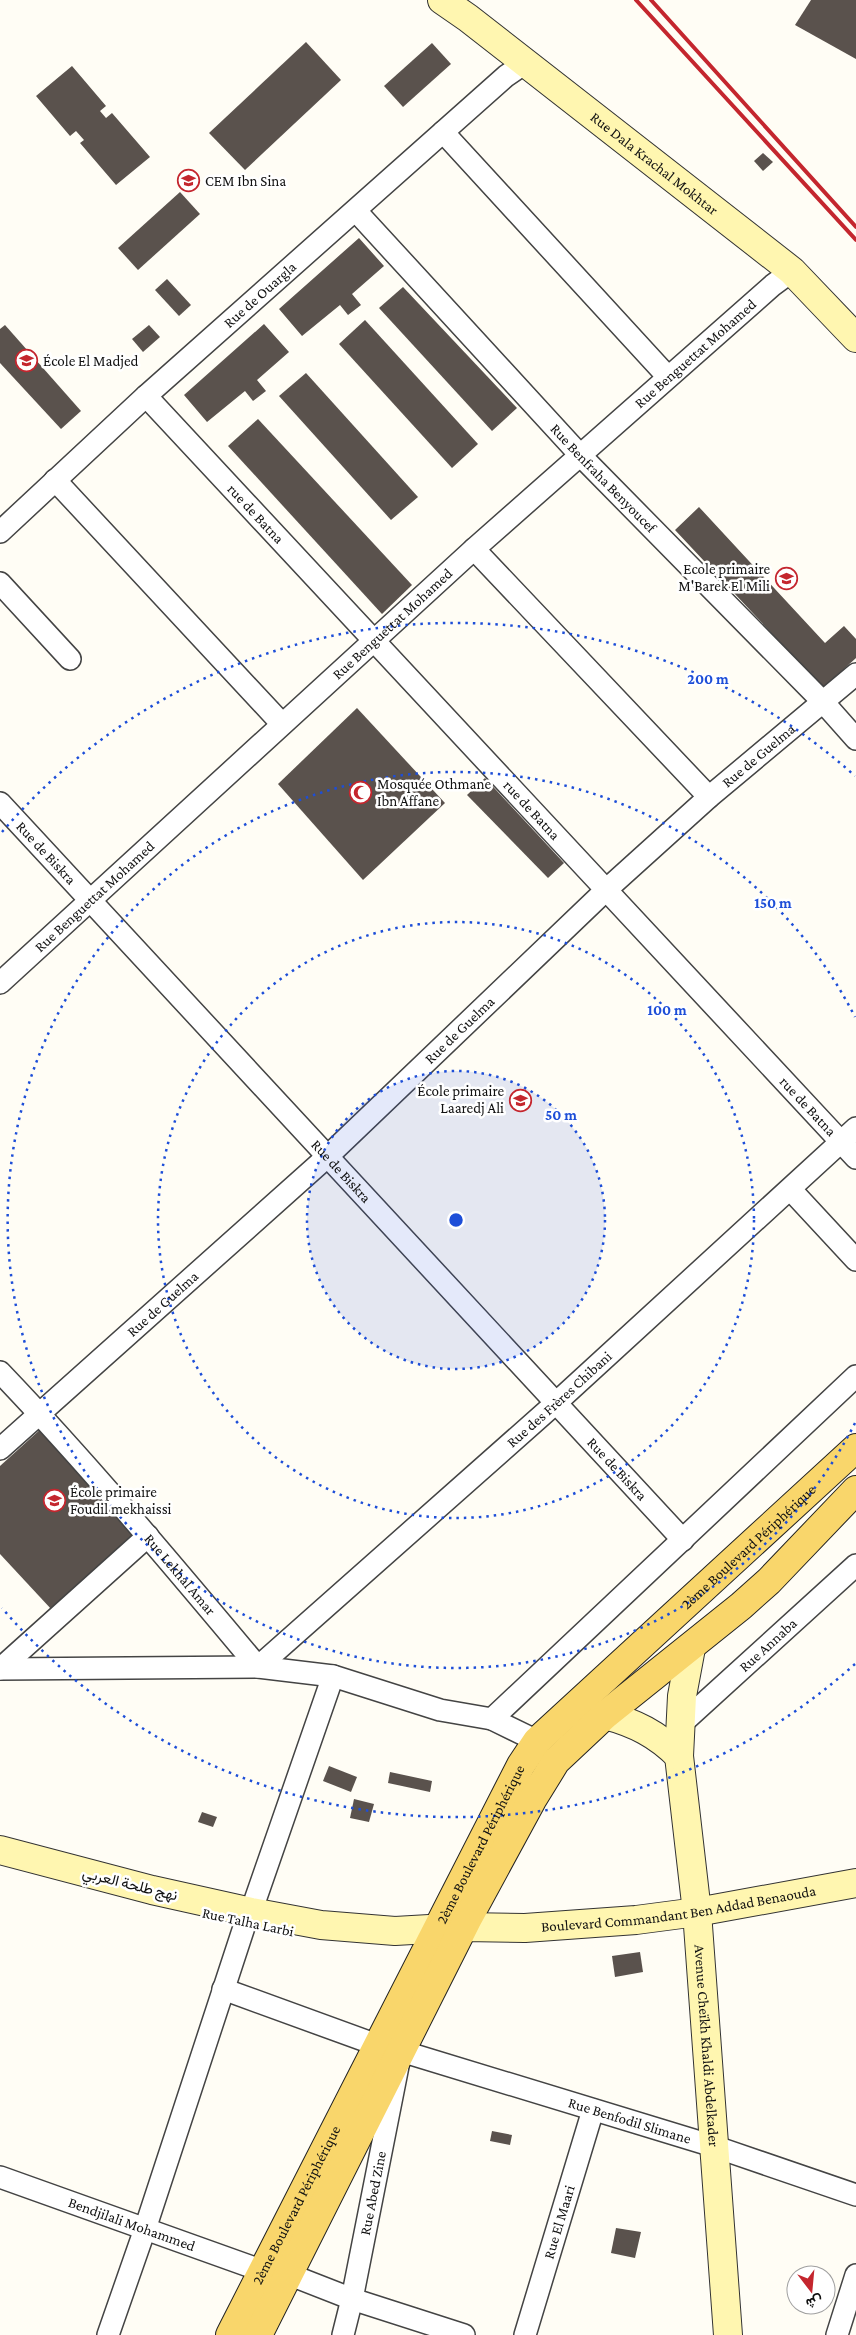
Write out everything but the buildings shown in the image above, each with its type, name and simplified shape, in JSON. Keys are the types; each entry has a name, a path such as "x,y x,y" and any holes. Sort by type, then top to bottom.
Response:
{"main road":[{"name":"2ème Boulevard Périphérique","path":"230,2335 276,2272 446,1936 521,1765 537,1741 856,1448"},
{"name":"2ème Boulevard Périphérique","path":"446,1936 556,1761 606,1715 691,1648 769,1581 856,1490"},
{"name":"2ème Boulevard Périphérique","path":"258,2335 276,2272"}],"street":[{"name":"Rue Dala Krachal Mokhtar","path":"442,0 792,271 856,338"},
{"name":"Rue de Ouargla","path":"0,532 146,396 506,76 525,63"},
{"path":"443,132 668,377"},
{"name":"Rue Benfraha Benyoucef","path":"356,211 580,455 824,703 856,739"},
{"name":"Rue Benguettat Mohamed","path":"0,983 474,549 773,285 792,271"},
{"name":"rue de Batna","path":"146,396 606,890 848,1135 856,1158"},
{"path":"55,480 282,724"},
{"path":"474,549 709,797"},
{"path":"0,582 70,659"},
{"name":"Rue de Guelma","path":"0,1449 39,1412 328,1156 606,890 709,797 824,703 856,674"},
{"name":"Rue de Biskra","path":"0,803 683,1540"},
{"name":"Rue des Frères Chibani","path":"258,1667 557,1402 791,1190 848,1135"},
{"path":"791,1190 856,1260"},
{"name":"Rue Lekhal Amar","path":"0,1372 39,1412 148,1536 258,1667"},
{"path":"492,1719 856,1376"},
{"path":"148,1536 0,1669 258,1667 334,1676 440,1710 492,1719 537,1741"},
{"name":"Rue Annaba","path":"680,1724 856,1565"},
{"name":"Avenue Cheïkh Khaldi Abdelkader","path":"691,1648 682,1696 679,1756 697,1912 728,2335"},
{"path":"108,2335 145,2229 223,1989 334,1676"},
{"path":"606,1715 645,1728 664,1740 679,1756"},
{"name":"نهج طلحة العربي","path":"0,1850 152,1890 248,1918 446,1936"},
{"name":"Rue Talha Larbi","path":"0,1862 248,1918"},
{"name":"Boulevard Commandant Ben Addad Benaouda","path":"446,1936 500,1929 636,1920 697,1912 856,1883"},
{"name":"Rue Benfodil Slimane","path":"223,1989 389,2048 713,2146 856,2194"},
{"name":"Rue Abed Zine","path":"343,2335 352,2299 389,2048"},
{"name":"Rue El Maari","path":"525,2335 593,2110"},
{"name":"Bendjilali Mohammed","path":"0,2178 145,2229 464,2335"},
{"path":"837,2335 856,2275"}],"railway":[{"path":"636,0 856,240"},
{"path":"651,0 856,227"}],"place":[{"name":"CEM Ibn Sina","path":"189,181"},
{"name":"École El Madjed","path":"27,361"},
{"name":"Ecole primaire M'Barek El Mili","path":"786,578"},
{"name":"Mosquée Othmane Ibn Affane","path":"361,793"},
{"name":"École primaire Laaredj Ali","path":"520,1100"},
{"name":"École primaire Foudil mekhaissi","path":"54,1501"}]}
